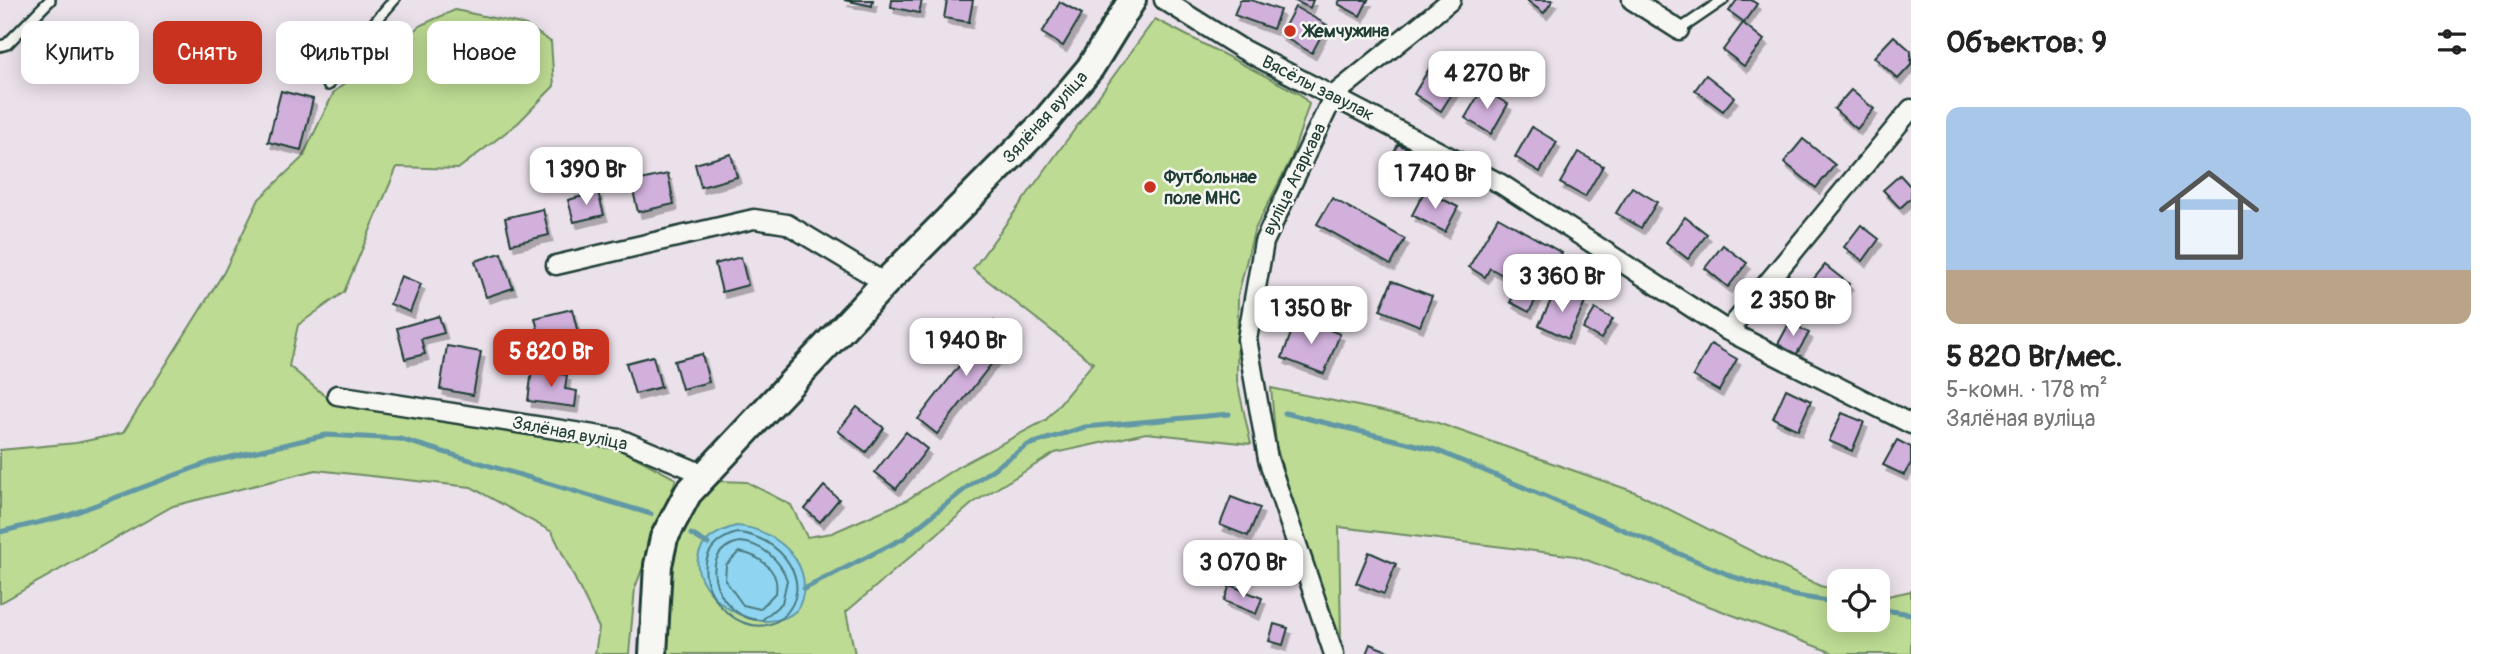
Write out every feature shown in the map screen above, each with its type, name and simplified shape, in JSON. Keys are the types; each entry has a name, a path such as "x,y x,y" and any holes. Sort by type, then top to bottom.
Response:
{"street":[{"name":"Зялёная вуліца","path":"337,395 620,439 703,474 885,283 1042,125 1090,68 1132,0"},
{"name":"Вясёлы завулак","path":"1164,0 1242,49 1501,184 1728,331 1911,424"},
{"name":"вуліца Агаркава","path":"1334,654 1268,459 1247,339 1264,242 1334,95 1451,0"},
{"path":"1632,0 1679,30"},
{"path":"1728,331 1911,109"},
{"path":"556,265 754,219 787,224 885,283"},
{"path":"653,654 656,584 664,538 675,514 703,474"}],"lane":[{"path":"0,46 7,44 50,0"},
{"path":"328,85 349,52 394,0"},
{"path":"1679,30 1723,0"}],"green space":[{"path":"455,10 507,21 430,21"},
{"path":"1155,19 1300,94 1309,104 1291,159 1254,231 1238,295 1237,381 1251,444 1146,433 1055,453 973,503 846,612 855,654 662,654 668,565 689,509 720,481 747,482 791,505 807,537 832,533 905,501 959,466 1046,420 1093,363 973,269"},
{"path":"427,22 427,84 540,84 540,35 551,42 554,86 518,123 458,169 397,167 344,292 298,325 289,366 324,395 467,425 596,442 622,450 676,479 635,588 629,654 595,654 599,628 552,532 471,487 316,470 173,506 0,603 0,450 76,443 123,433 224,272 259,199 302,158 334,92 344,84 413,84 413,31"},
{"path":"1271,388 1435,422 1635,492 1827,587 1827,632 1890,632 1890,595 1911,591 1911,654 1836,654 1576,556 1339,527 1341,639 1302,534 1276,445"}],"water":[{"path":"736,526 766,534 780,542 791,553 799,565 803,579 803,594 797,610 776,620 753,619 731,610 712,595 700,576 698,557 709,539"}],"building":[{"path":"844,0 873,0 872,6"},
{"path":"892,0 922,0 919,13 891,7"},
{"path":"947,0 973,0 969,22 944,18"},
{"path":"1240,0 1251,0 1280,10 1273,29 1234,15"},
{"path":"1293,0 1313,0 1310,8"},
{"path":"1340,0 1368,0 1360,16 1338,4"},
{"path":"1526,0 1553,0 1544,13"},
{"path":"1737,0 1751,0 1757,4 1744,22 1729,11"},
{"path":"1060,2 1082,14 1063,46 1042,33"},
{"path":"1295,7 1327,25 1312,53 1280,35"},
{"path":"1743,23 1764,40 1744,66 1723,50"},
{"path":"1894,36 1911,51 1911,65 1898,79 1874,57"},
{"path":"1432,64 1460,81 1441,111 1414,94"},
{"path":"1706,75 1734,97 1723,111 1695,90"},
{"path":"1482,89 1508,104 1491,134 1465,118"},
{"path":"1851,90 1874,109 1857,129 1834,109"},
{"path":"281,91 313,99 301,150 268,142"},
{"path":"1532,127 1557,142 1540,172 1515,157"},
{"path":"1803,139 1835,165 1816,188 1784,162"},
{"path":"1398,144 1452,171 1446,183 1393,155"},
{"path":"1578,152 1603,166 1585,197 1560,183"},
{"path":"731,154 737,177 701,187 695,164"},
{"path":"668,174 674,204 638,212 631,182"},
{"path":"1900,175 1911,187 1911,198 1900,208 1883,190"},
{"path":"1632,187 1657,202 1641,228 1616,213"},
{"path":"1425,190 1458,207 1445,232 1412,215"},
{"path":"598,192 604,215 574,222 568,200"},
{"path":"1332,198 1405,239 1391,265 1317,224"},
{"path":"543,209 549,235 511,244 505,218"},
{"path":"1498,217 1562,253 1529,312 1510,302 1520,285 1490,268 1485,277 1469,267"},
{"path":"1685,217 1707,234 1688,259 1666,242"},
{"path":"1861,225 1879,239 1863,261 1844,247"},
{"path":"1723,245 1747,263 1728,287 1705,268"},
{"path":"501,253 513,288 486,297 475,261"},
{"path":"741,257 748,285 722,292 715,264"},
{"path":"1825,265 1849,284 1835,302 1811,282"},
{"path":"401,276 421,284 410,312 390,304"},
{"path":"1392,281 1432,296 1420,326 1380,310"},
{"path":"1556,290 1585,303 1568,339 1539,325"},
{"path":"572,309 578,333 541,342 535,318"},
{"path":"1595,309 1613,319 1601,339 1583,329"},
{"path":"439,316 444,333 421,339 425,354 405,359 397,328"},
{"path":"1297,317 1340,334 1324,374 1282,358"},
{"path":"994,321 1013,336 937,434 918,419"},
{"path":"1790,322 1809,333 1796,355 1778,344"},
{"path":"1711,344 1737,359 1719,391 1693,376"},
{"path":"447,346 481,352 473,395 440,389"},
{"path":"702,354 709,382 682,389 674,361"},
{"path":"653,356 661,387 635,394 626,363"},
{"path":"532,370 567,375 565,389 577,391 575,407 528,401"},
{"path":"1786,389 1811,401 1798,430 1773,418"},
{"path":"857,407 884,428 866,452 838,431"},
{"path":"1842,413 1864,422 1852,451 1829,441"},
{"path":"906,432 927,449 896,489 875,472"},
{"path":"1897,440 1911,447 1911,463 1904,475 1883,465"},
{"path":"824,486 839,499 820,522 805,509"},
{"path":"1231,497 1260,508 1248,536 1220,525"},
{"path":"1369,552 1396,564 1384,594 1356,583"},
{"path":"1230,585 1262,598 1256,614 1224,601"},
{"path":"1274,624 1288,628 1283,645 1269,641"},
{"path":"1370,644 1390,652 1366,654"}],"waterway":[{"path":"1285,413 1436,450 1734,577 1791,595 1827,601"},
{"path":"804,589 904,538 970,485 1028,445 1085,427 1229,414"},
{"path":"0,532 69,515 210,462 326,435 400,439 651,514"},
{"path":"691,534 708,544"},
{"path":"1890,611 1911,614"}],"place":[{"name":"Жемчужина","path":"1290,31"},
{"name":"Футбольнае поле МНС","path":"1150,187"}]}
